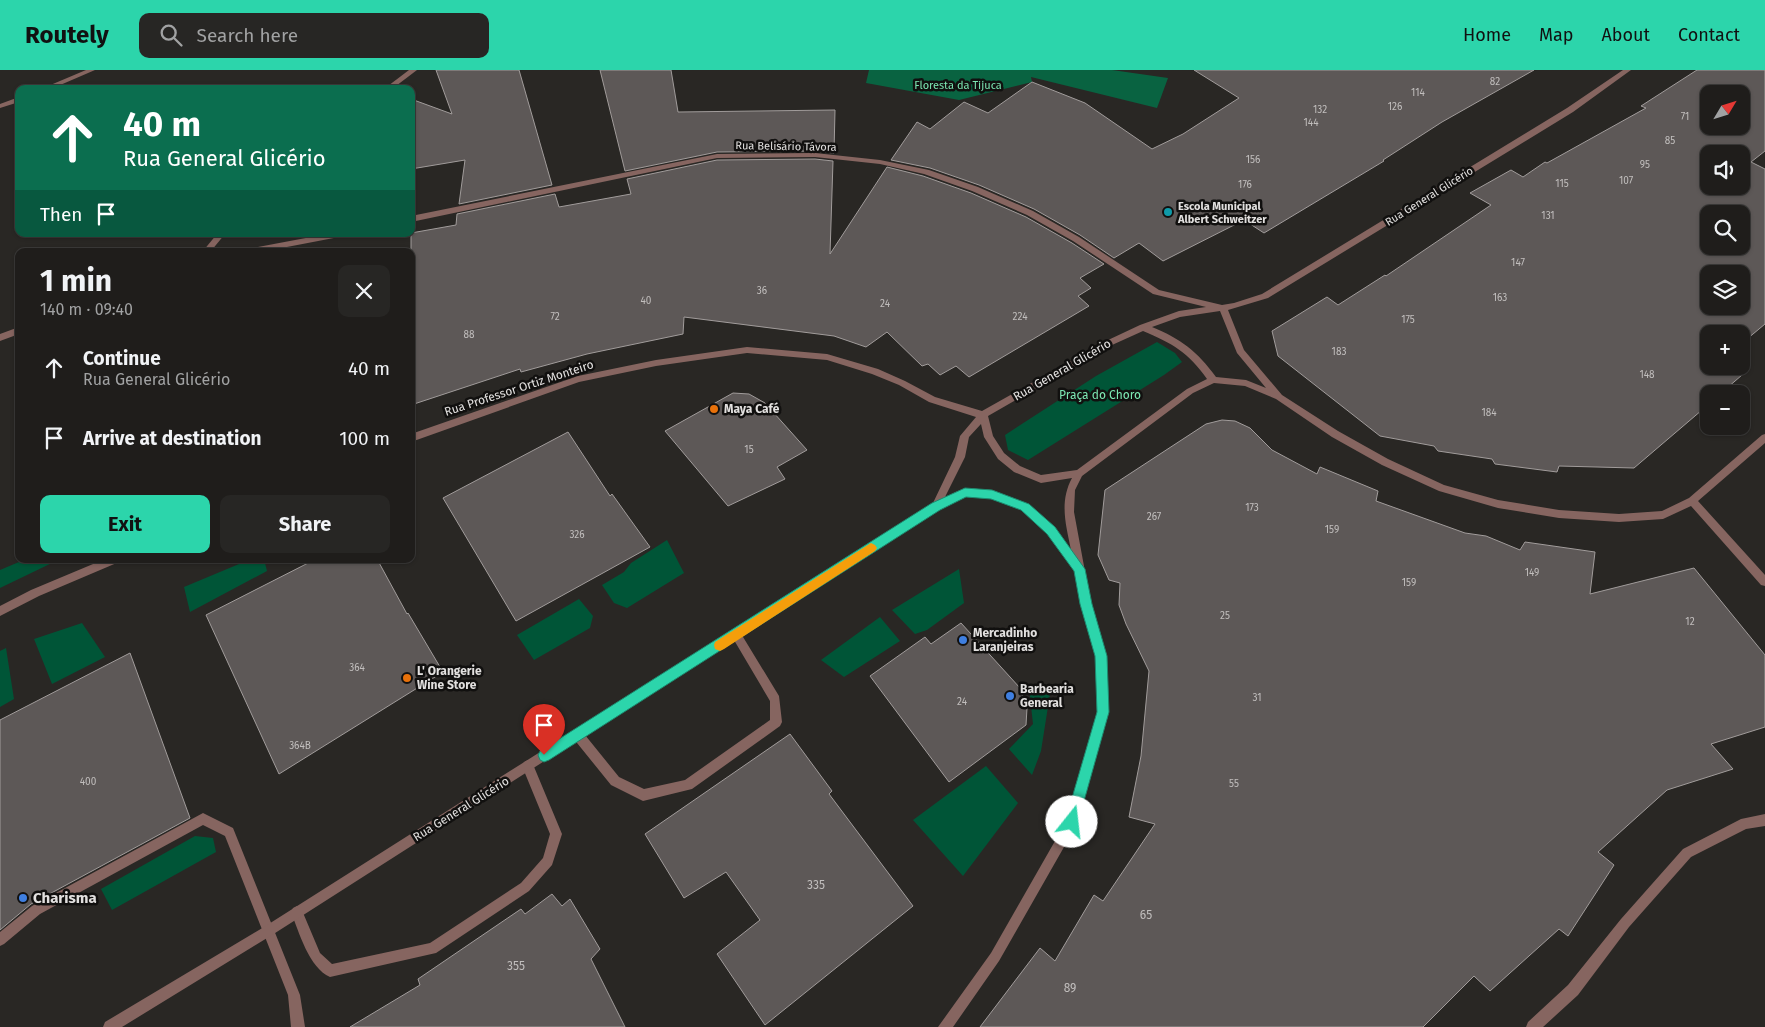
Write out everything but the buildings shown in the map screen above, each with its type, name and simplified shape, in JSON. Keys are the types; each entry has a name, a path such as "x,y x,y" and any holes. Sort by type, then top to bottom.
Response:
{"street":[{"path":"54,85 92,70"},
{"path":"393,85 414,70"},
{"name":"Rua General Glicério","path":"936,506 960,457 965,436 983,415 1109,343 1143,327 1179,314 1223,308 1272,293 1570,110 1628,70"},
{"path":"0,106 15,100"},
{"name":"Rua Belisário Távora","path":"415,218 717,156 816,155 880,162 926,172 975,189 1038,217 1076,239 1156,292 1223,308"},
{"path":"209,248 218,237"},
{"path":"268,248 324,237"},
{"path":"1223,308 1240,351 1279,397"},
{"path":"1143,327 1178,341 1200,360 1213,380"},
{"path":"0,338 15,332"},
{"name":"Rua Professor Ortiz Monteiro","path":"415,437 578,379 656,362 747,350 828,357 902,383 932,400 983,415"},
{"path":"945,1027 995,956 1072,822 1103,712 1101,656 1086,604 1079,569 1069,512 1070,490 1079,473 1190,391 1213,380 1246,383 1279,397 1335,434 1386,462 1442,488 1498,504 1559,514 1619,518 1663,515 1692,501 1765,438"},
{"path":"983,415 989,437 1001,456 1017,469 1041,479 1079,473"},
{"name":"Rua General Glicério","path":"110,1027 268,931 936,506 965,492 992,494 1025,507 1051,531 1079,569"},
{"path":"1692,501 1765,582"},
{"path":"0,611 35,593 106,563"},
{"path":"578,734 615,781 643,795 688,784 776,722 775,700 736,635"},
{"path":"297,912 316,957 330,971 432,949 525,887 548,861 556,834 528,766"},
{"path":"0,940 36,910 203,819 229,832 294,995 298,1027"},
{"path":"1533,1027 1573,990 1625,923 1686,853 1745,823 1765,820"}],"green space":[{"name":"Floresta da Tijuca","path":"869,70 1112,70 1168,78 1157,108 1031,77 1032,82 959,100 866,83"},
{"name":"Praça do Choro","path":"1157,342 1175,353 1182,362 1028,460 1008,450 1005,435 1096,376"},
{"path":"667,540 684,573 627,608 614,603 602,585 624,572 631,563"},
{"path":"17,563 52,563 0,588 0,570"},
{"path":"241,563 265,563 267,571 190,612 184,587"},
{"path":"959,569 964,603 927,630 915,634 892,610"},
{"path":"579,599 593,616 590,628 534,660 517,635"},
{"path":"880,617 900,641 844,677 821,660"},
{"path":"82,623 105,657 52,684 34,639"},
{"path":"6,648 14,699 0,707 0,651"},
{"path":"1029,688 1050,694 1041,751 1032,775 1009,749 1033,724"},
{"path":"986,766 1018,803 963,876 913,820"},
{"path":"195,836 213,838 216,852 112,910 101,889"}],"slow traffic":[{"path":"720,645 871,548"}],"place":[{"name":"Escola Municipal Albert Schweitzer","path":"1168,212"},
{"name":"Maya Café","path":"714,409"},
{"name":"Mercadinho Laranjeiras","path":"963,640"},
{"name":"L' Orangerie Wine Store","path":"407,678"},
{"name":"Barbearia General","path":"1010,696"},
{"name":"Charisma","path":"23,898"}],"route":[{"path":"544,755 736,635 936,506 965,492 992,494 1025,507 1051,531 1079,569 1086,604 1101,656 1103,712 1072,822"}]}
